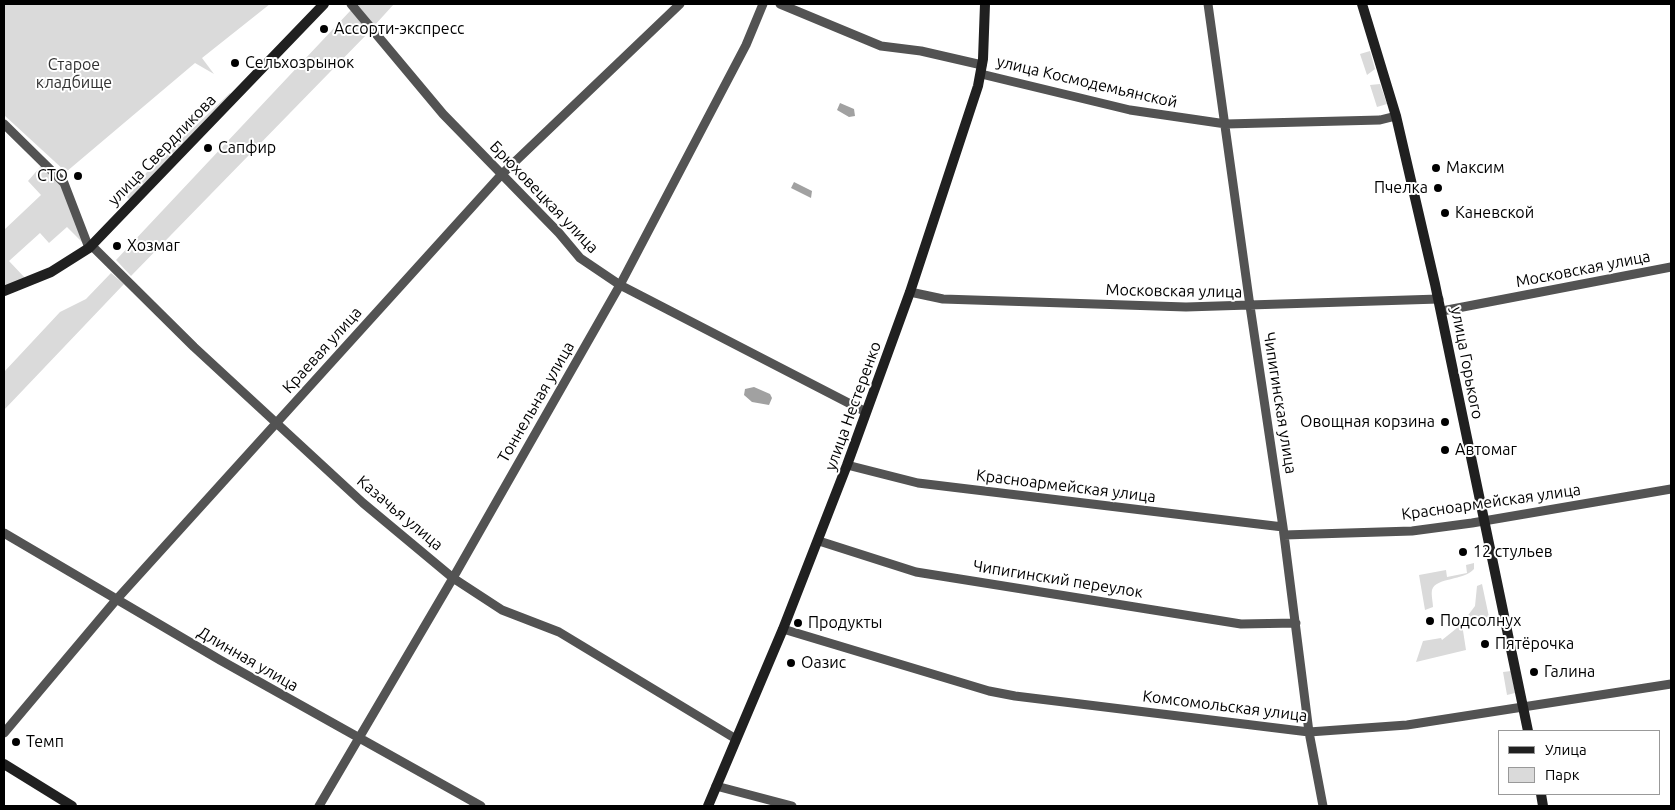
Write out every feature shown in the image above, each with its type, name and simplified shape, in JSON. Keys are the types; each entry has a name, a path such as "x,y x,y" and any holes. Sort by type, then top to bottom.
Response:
{"street":[{"name":"улица Свердликова","path":"4,291 51,272 91,247 324,4"},
{"name":"Брюховецкая улица","path":"351,4 443,114 560,233 584,262 620,285 866,412"},
{"name":"Краевая улица","path":"4,733 116,600 501,175 680,4"},
{"name":"Тоннельная улица","path":"319,806 453,578 620,285 746,45 763,4"},
{"name":"улица Космодемьянской","path":"780,4 881,46 921,51 1130,110 1226,124 1380,120 1396,116"},
{"name":"улица Нестеренко","path":"708,806 819,541 910,292 981,69 985,4"},
{"name":"Чипигинская улица","path":"1208,4 1250,306 1284,531 1309,732 1323,806"},
{"name":"улица Горького","path":"1362,4 1396,116 1442,311 1528,730"},
{"path":"4,124 64,183 91,247"},
{"name":"Казачья улица","path":"91,247 194,347 363,503 453,578 502,610 559,632 736,738"},
{"name":"Московская улица","path":"1442,311 1671,267"},
{"name":"Московская улица","path":"910,292 944,298 1106,306 1250,306 1439,299"},
{"name":"Красноармейская улица","path":"847,466 918,483 1284,531 1412,531 1484,521 1671,489"},
{"name":"Длинная улица","path":"4,533 116,600 359,739 481,806"},
{"name":"Чипигинский переулок","path":"819,541 916,572 1242,624 1296,623"},
{"name":"Комсомольская улица","path":"783,629 1008,695 1309,732 1407,725 1671,684"},
{"path":"4,764 72,806"},
{"path":"716,786 792,806"}],"green space":[{"name":"Старое кладбище","path":"4,4 270,4 202,58 214,74 195,63 66,172 4,115"},
{"path":"357,4 394,4 374,26"},
{"path":"351,10 369,32 131,276 116,260"},
{"path":"1370,51 1375,69 1367,75 1360,54"},
{"path":"1380,84 1387,104 1377,107 1370,85"},
{"path":"230,93 232,95 131,201 127,197 147,172"},
{"path":"41,166 59,181 83,241 67,227 49,243 40,233 9,261 26,279 4,287 4,230 41,195 28,181"},
{"path":"111,273 124,284 4,410 4,372 60,312 86,299"},
{"path":"1474,563 1474,569 1464,576 1444,581 1435,586 1432,590 1433,607 1425,610 1419,575 1446,570 1447,577 1467,573 1466,565"},
{"path":"1482,584 1489,617 1463,622 1475,606 1477,586"},
{"path":"1462,624 1466,650 1416,662 1423,641 1441,638 1442,640"},
{"path":"1511,671 1515,693 1507,695 1503,672"}],"shaded area":[{"path":"840,103 854,109 855,116 849,117 837,110"},
{"path":"794,182 812,191 811,198 791,188"},
{"path":"754,387 770,394 772,398 769,405 752,402 744,395 745,389"}],"place":[{"name":"Ассорти-экспресс","path":"324,29"},
{"name":"Сельхозрынок","path":"235,63"},
{"name":"Сапфир","path":"208,148"},
{"name":"Максим","path":"1436,168"},
{"name":"СТО","path":"78,176"},
{"name":"Пчелка","path":"1438,188"},
{"name":"Каневской","path":"1445,213"},
{"name":"Хозмаг","path":"117,246"},
{"name":"Овощная корзина","path":"1445,422"},
{"name":"Автомаг","path":"1445,450"},
{"name":"12 стульев","path":"1463,552"},
{"name":"Подсолнух","path":"1430,621"},
{"name":"Продукты","path":"798,623"},
{"name":"Пятёрочка","path":"1485,644"},
{"name":"Оазис","path":"791,663"},
{"name":"Галина","path":"1534,672"},
{"name":"Темп","path":"16,742"}]}
